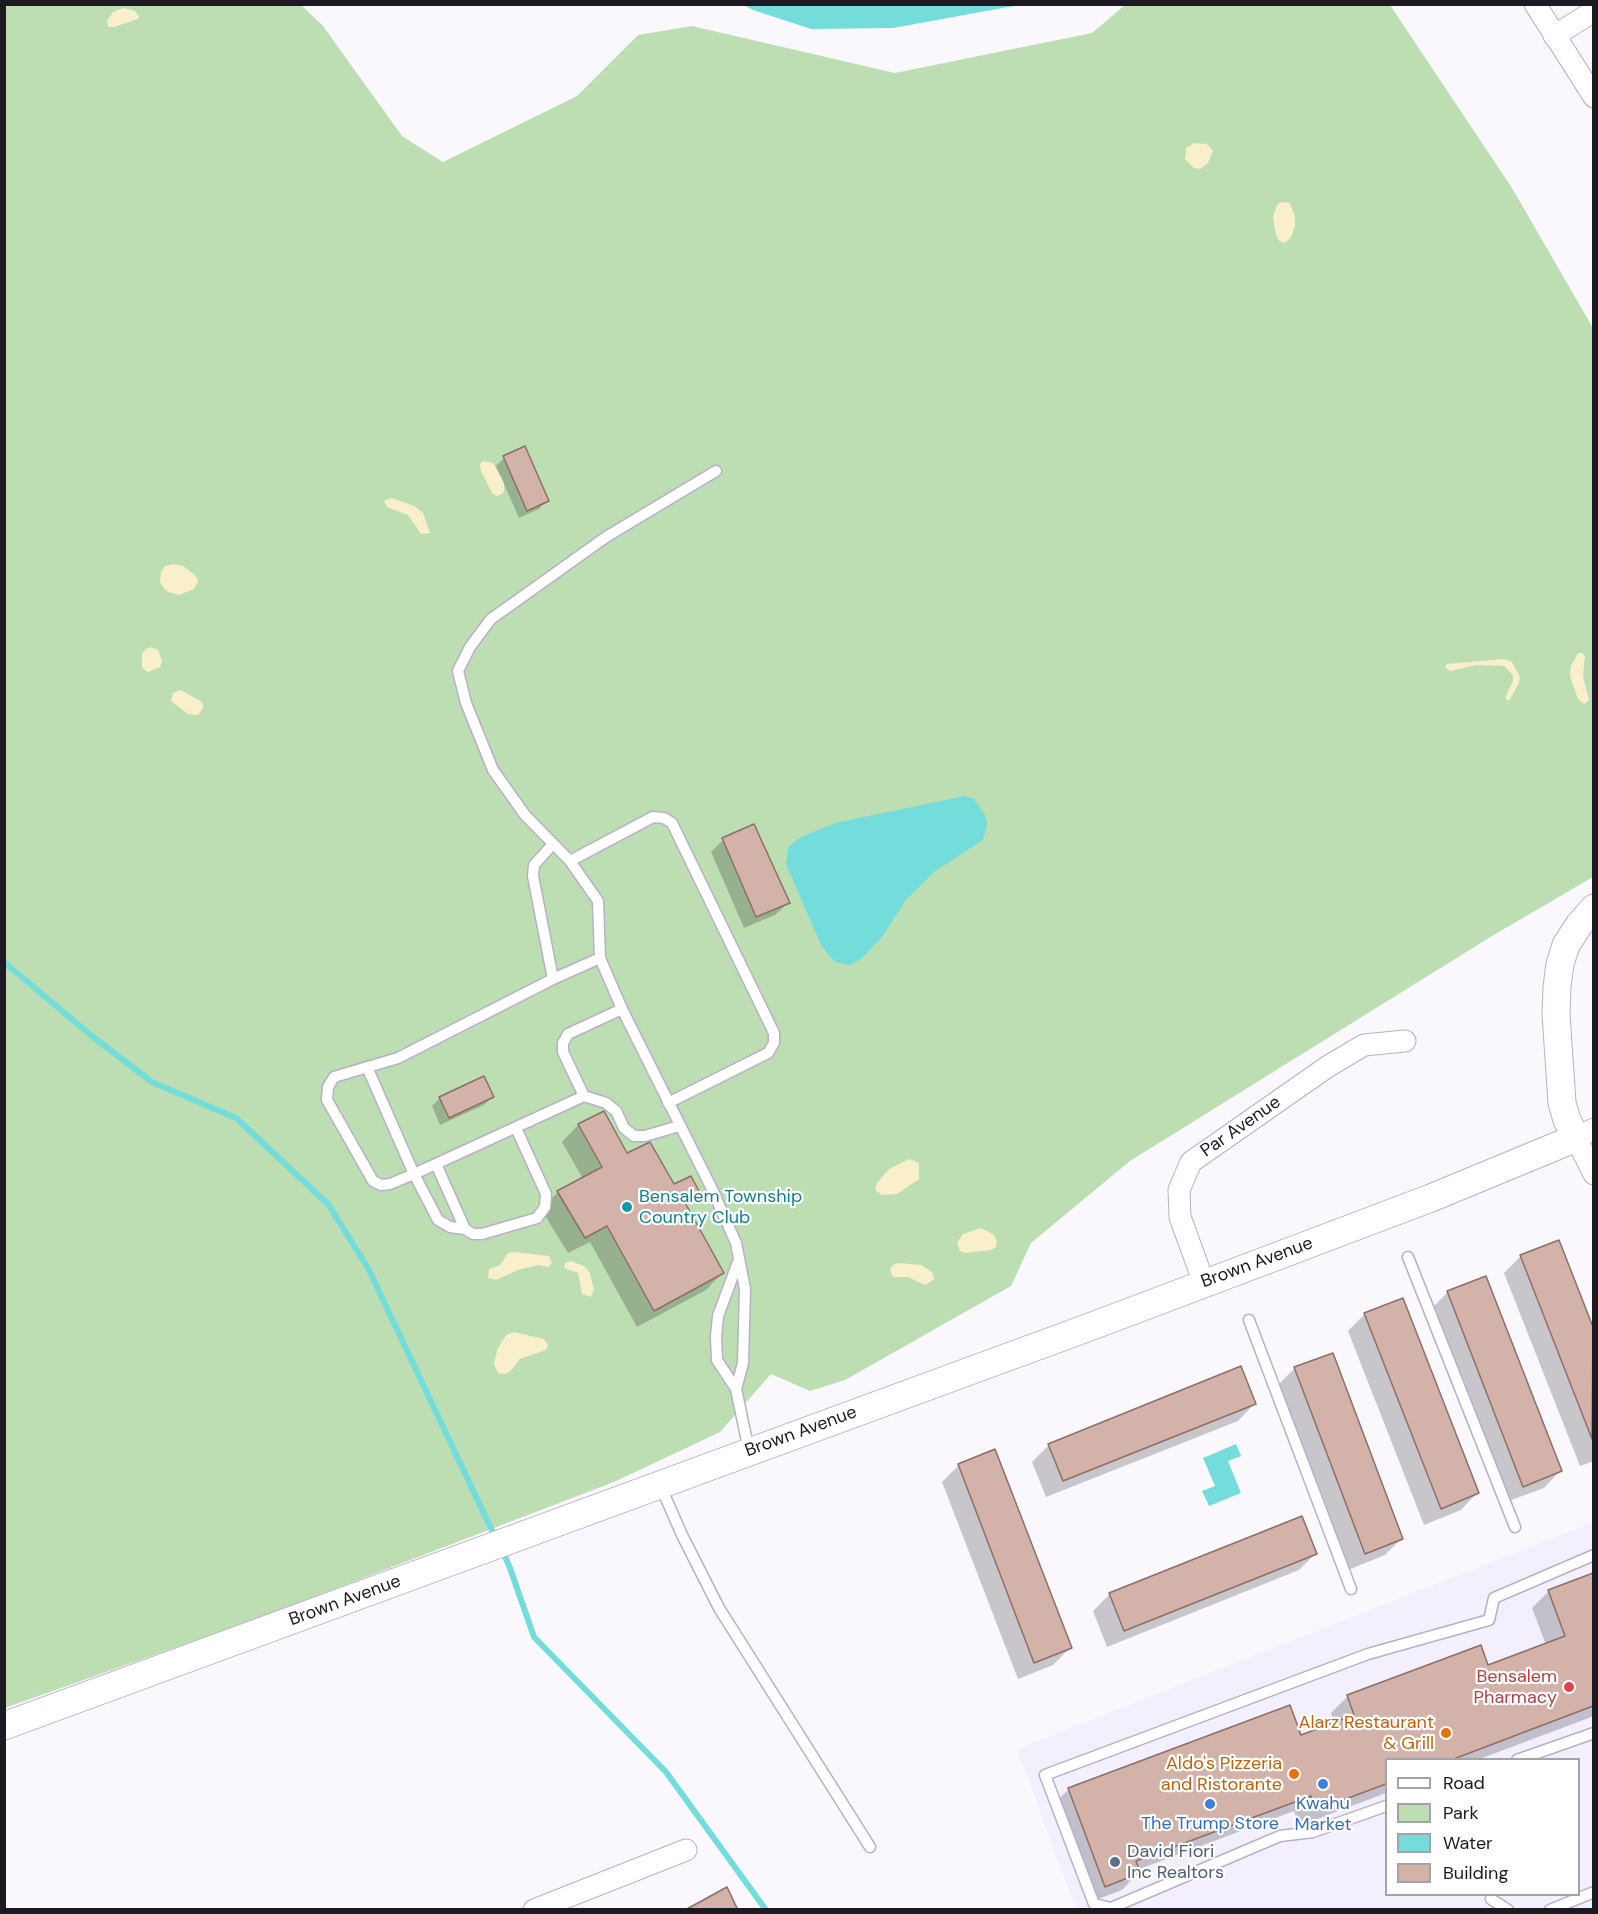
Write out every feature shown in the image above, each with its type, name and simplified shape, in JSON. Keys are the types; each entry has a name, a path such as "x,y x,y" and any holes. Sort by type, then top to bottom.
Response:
{"street":[{"path":"1535,4 1593,97"},
{"path":"1554,36 1593,11"},
{"path":"1593,908 1566,945 1560,964 1556,1014 1562,1103 1567,1120 1585,1133 1593,1174"},
{"name":"Par Avenue","path":"1204,1283 1180,1217 1179,1190 1191,1162 1327,1067 1364,1045 1405,1041"},
{"name":"Brown Avenue","path":"4,1726 1095,1325 1431,1198 1585,1133"},
{"path":"534,1910 686,1850"}],"lane":[{"path":"716,471 606,537 491,619 470,647 458,671 466,704 493,770 525,815 570,861 598,901 600,958 622,1009 711,1187 736,1243 745,1290 743,1363 736,1389"},
{"path":"570,861 654,817 664,818 672,823 774,1033 774,1043 768,1053 668,1103"},
{"path":"553,844 534,865 533,876 553,979"},
{"path":"600,958 553,979 398,1058 334,1077 328,1087 327,1100 373,1181 381,1185 390,1184 414,1174 584,1096 606,1103 616,1111 624,1128 634,1136 645,1136 679,1126"},
{"path":"584,1096 563,1052 563,1043 568,1034 622,1009"},
{"path":"367,1067 414,1174 438,1220 450,1227 465,1229 473,1234 482,1234 537,1218 545,1207 546,1194 516,1128"},
{"path":"436,1164 465,1229"},
{"path":"1408,1257 1515,1527"},
{"path":"738,1262 718,1316 717,1360 736,1389 748,1451"},
{"path":"1249,1320 1351,1589"},
{"path":"660,1484 682,1535 719,1608 870,1847"},
{"path":"1385,1806 1313,1832 1280,1836 1112,1909 1094,1904 1045,1775 1368,1654 1489,1620 1494,1598 1593,1555"},
{"path":"1522,1758 1593,1732"},
{"path":"1550,1910 1593,1892"},
{"path":"1490,1901 1508,1910"}],"shaded area":[{"path":"1593,1522 1593,1909 1076,1909 1017,1749"}],"green space":[{"path":"4,5 301,5 323,26 402,136 443,162 577,96 638,35 692,26 895,73 1092,33 1125,5 1390,5 1512,188 1593,328 1593,877 1492,936 1130,1161 1031,1243 1011,1286 845,1380 810,1391 771,1374 720,1432 614,1482 272,1613 5,1708"}],"sand":[{"path":"124,8 135,11 138,19 108,27 107,21 113,12"},
{"path":"1194,143 1207,144 1213,151 1208,163 1200,169 1194,168 1185,159 1186,148"},
{"path":"1281,202 1290,203 1295,217 1291,237 1285,243 1279,241 1276,235 1273,217 1277,205"},
{"path":"483,461 493,463 504,482 504,491 501,495 496,496 492,493 481,471 480,464"},
{"path":"392,498 414,506 423,513 430,533 421,534 408,515 387,507 384,501"},
{"path":"174,564 183,566 196,576 198,581 194,589 179,595 168,592 163,587 160,582 161,572 165,566"},
{"path":"151,647 158,650 162,661 160,667 148,672 142,668 142,654"},
{"path":"1578,653 1585,656 1583,676 1589,700 1584,704 1578,699 1570,677 1571,666"},
{"path":"1504,659 1512,662 1520,677 1509,701 1505,698 1513,681 1513,675 1504,666 1476,665 1450,671 1445,667 1447,664"},
{"path":"181,690 202,702 203,708 198,715 188,714 171,701 173,693"},
{"path":"909,1159 919,1163 919,1179 897,1194 882,1195 875,1190 877,1183 889,1169"},
{"path":"981,1228 993,1234 997,1241 996,1247 991,1250 965,1253 960,1251 957,1243 963,1234"},
{"path":"508,1253 549,1256 552,1263 549,1267 538,1265 518,1270 496,1280 488,1278 489,1269 500,1265"},
{"path":"571,1261 584,1266 590,1273 594,1290 591,1297 582,1294 578,1273 564,1268 565,1263"},
{"path":"898,1263 921,1265 932,1272 934,1279 925,1285 908,1277 893,1277 890,1270"},
{"path":"514,1332 544,1339 548,1345 546,1350 520,1359 510,1372 498,1373 494,1364 497,1350 506,1335"}],"water":[{"path":"744,5 1019,5 893,28 811,29"},
{"path":"965,796 974,799 986,817 987,825 983,840 934,872 906,900 882,937 860,960 849,965 836,962 831,958 821,945 786,864 788,848 801,837 835,823"},
{"path":"1236,1444 1241,1456 1228,1461 1241,1493 1209,1506 1202,1491 1215,1486 1203,1458"}],"building":[{"path":"525,446 549,501 527,511 503,456"},
{"path":"754,824 790,903 756,917 722,838"},
{"path":"484,1076 494,1097 449,1118 439,1097"},
{"name":"Bensalem Township Country Club","path":"604,1111 627,1153 650,1142 674,1184 691,1176 699,1191 683,1199 724,1273 654,1311 607,1226 585,1238 557,1191 602,1167 578,1124"},
{"path":"1559,1240 1593,1327 1592,1439 1520,1255"},
{"path":"1486,1276 1562,1471 1523,1487 1447,1291"},
{"path":"1403,1298 1479,1493 1441,1509 1364,1313"},
{"path":"1333,1353 1403,1539 1365,1554 1294,1367"},
{"path":"1241,1366 1256,1404 1063,1481 1048,1444"},
{"path":"995,1449 1072,1648 1034,1663 958,1464"},
{"path":"1302,1516 1317,1554 1124,1631 1109,1593"},
{"path":"1593,1573 1593,1706 1456,1758 1385,1758 1385,1784 1316,1810 1311,1796 1136,1861 1140,1873 1105,1887 1068,1788 1290,1705 1301,1735 1354,1715 1347,1695 1481,1645 1488,1665 1565,1636 1548,1590"},
{"path":"727,1887 738,1910 685,1910"}],"waterway":[{"path":"4,962 93,1037 152,1082 236,1118 328,1204 368,1268 496,1539"},
{"path":"502,1550 534,1637 666,1772 766,1910"}],"place":[{"name":"Bensalem Township Country Club","path":"627,1207"},
{"name":"Bensalem Pharmacy","path":"1569,1687"},
{"name":"Alarz Restaurant & Grill","path":"1446,1733"},
{"name":"Aldo's Pizzeria and Ristorante","path":"1294,1774"},
{"name":"Kwahu Market","path":"1323,1784"},
{"name":"The Trump Store","path":"1210,1804"},
{"name":"David Fiori Inc Realtors","path":"1115,1862"}]}
